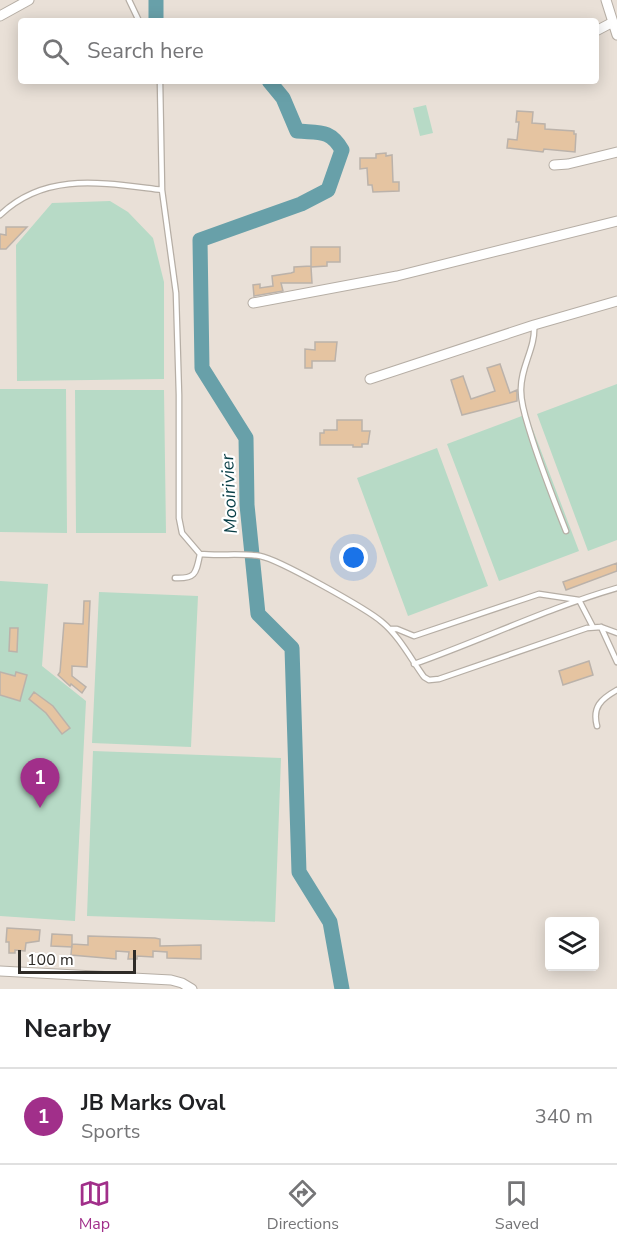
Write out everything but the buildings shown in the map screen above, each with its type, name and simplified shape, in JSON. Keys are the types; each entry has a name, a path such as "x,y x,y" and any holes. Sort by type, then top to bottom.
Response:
{"street":[{"path":"1,14 29,0"},
{"path":"606,0 617,35"},
{"path":"599,29 613,22"},
{"path":"554,165 568,164 617,152"},
{"path":"253,303 397,276 617,221"},
{"path":"370,379 534,325 617,301"},
{"path":"0,971 171,980 191,988"}],"lane":[{"path":"129,0 138,18"},
{"path":"160,84 162,190 176,293 179,518 182,533 200,554 261,556 338,595 390,629 414,664 429,680 440,679 593,627 601,627 617,633"},
{"path":"0,216 23,196 40,189 64,184 117,185 162,190"},
{"path":"534,325 536,337 524,365 520,392 538,458 566,531"},
{"path":"175,578 187,579 193,575 197,569 200,554"},
{"path":"414,664 616,588"},
{"path":"390,629 397,629 414,636 538,594 579,600"},
{"path":"579,600 593,627"},
{"path":"601,627 617,662"},
{"path":"597,726 595,717 598,703 617,690"}],"green space":[{"path":"426,105 433,133 420,136 413,108"},
{"path":"110,201 128,212 153,238 164,282 164,379 17,381 16,245 52,203"},
{"path":"617,384 617,540 588,551 537,414"},
{"path":"0,389 66,389 67,533 0,532"},
{"path":"75,390 164,390 166,533 76,533"},
{"path":"527,414 579,551 499,581 447,444"},
{"path":"437,448 488,586 408,616 357,478"},
{"path":"0,581 48,584 42,666 86,701 75,921 0,916"},
{"path":"99,592 198,596 191,747 92,743"},
{"path":"93,751 281,758 275,922 87,916"}],"waterway":[{"name":"Mooirivier","path":"156,0 156,18"},
{"name":"Mooirivier","path":"271,84 283,98 297,131 328,135 338,143 342,150 328,190 301,204 200,240 202,368 246,438 247,505 258,614 292,648 299,872 330,922 342,989"}],"place":[{"name":"JB Marks Oval","path":"40,808"}]}
